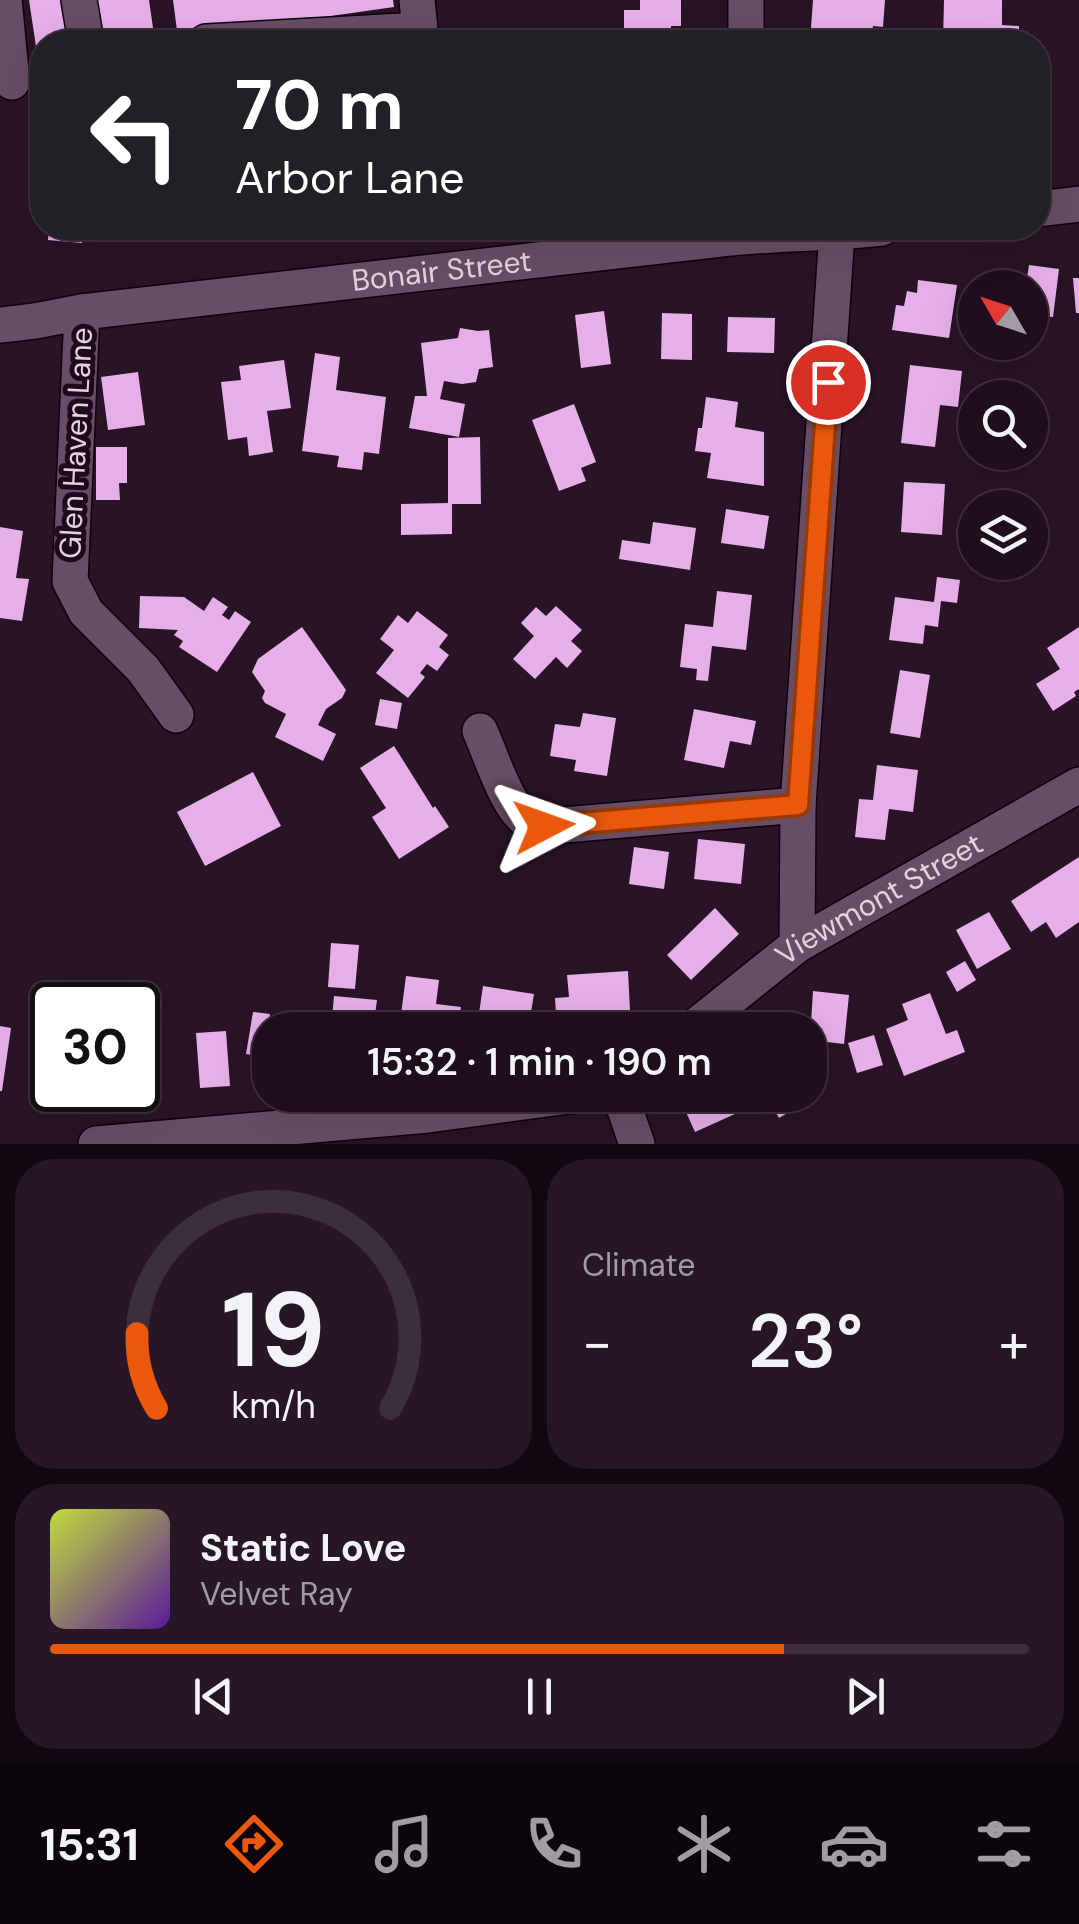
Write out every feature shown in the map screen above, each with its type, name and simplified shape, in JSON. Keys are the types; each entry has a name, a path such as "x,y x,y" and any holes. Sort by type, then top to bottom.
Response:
{"street":[{"path":"4,0 18,82"},
{"path":"79,0 84,30"},
{"path":"416,0 420,30"},
{"path":"746,0 746,30"},
{"path":"1050,208 1079,204"},
{"name":"Bonair Street","path":"0,326 82,312 679,240"},
{"path":"797,945 798,805 837,240"},
{"name":"Glen Haven Lane","path":"82,312 70,581 86,612 142,669 176,715"},
{"path":"480,731 512,804 536,824 552,826 798,805"},
{"name":"Viewmont Street","path":"713,1012 797,945 1079,784"},
{"path":"96,1144 184,1140 456,1112"},
{"path":"626,1112 637,1144"}],"building":[{"path":"29,0 69,0 74,30 34,30"},
{"path":"92,0 149,0 153,30 96,30"},
{"path":"173,0 393,0 394,7 234,30 177,30"},
{"path":"640,0 681,0 681,26 671,26 671,30 624,30 624,10 640,10"},
{"path":"813,0 885,0 883,27 811,30"},
{"path":"944,0 1002,0 1002,25 1019,26 1019,30 943,30"},
{"path":"1029,265 1059,269 1053,317 1048,317 1048,270 1028,270"},
{"path":"1073,278 1079,278 1079,313 1076,313"},
{"path":"918,280 957,285 949,338 892,330 896,305 904,306 907,291 917,293"},
{"path":"604,311 611,364 581,368 575,315"},
{"path":"662,313 692,314 692,360 661,359"},
{"path":"728,317 775,318 774,353 727,352"},
{"path":"460,328 489,330 493,367 479,369 476,382 444,381 440,399 465,404 459,437 409,428 415,396 427,396 421,343 458,338"},
{"path":"315,353 340,357 336,390 386,397 379,454 364,452 362,470 337,467 339,456 302,451"},
{"path":"284,360 291,408 267,411 273,452 249,456 247,437 228,440 221,382 241,380 239,366"},
{"path":"910,365 962,371 958,407 940,405 935,447 901,443"},
{"path":"138,372 145,425 108,430 101,377"},
{"path":"706,397 738,402 735,427 764,432 764,486 707,478 711,453 695,451"},
{"path":"574,404 596,462 581,468 586,481 559,491 532,420"},
{"path":"480,437 481,504 452,504 452,534 401,535 401,504 448,503 448,438"},
{"path":"96,447 127,447 127,483 119,483 120,500 96,500"},
{"path":"904,482 945,484 942,535 901,532"},
{"path":"726,509 769,516 764,549 721,543"},
{"path":"653,522 696,528 690,570 619,559 622,540 650,544"},
{"path":"0,527 23,531 16,578 29,579 22,621 0,618"},
{"path":"937,577 960,580 957,603 941,601 938,627 925,625 923,644 889,640 895,597 934,602"},
{"path":"717,591 752,595 746,650 712,646 708,681 696,680 697,669 680,667 685,624 713,627"},
{"path":"140,596 184,597 204,611 213,597 228,607 222,615 229,620 235,611 251,622 217,672 179,647 183,641 174,635 178,630 139,628"},
{"path":"556,606 582,630 571,641 582,651 567,668 556,657 535,679 513,659 534,636 521,623 536,607 546,616"},
{"path":"417,611 448,635 439,647 449,655 437,671 427,664 420,673 425,677 408,698 376,673 394,650 380,639 398,615 408,623"},
{"path":"302,627 346,690 342,698 326,709 318,725 336,734 323,761 275,737 286,714 265,703 265,691 252,672 258,659"},
{"path":"1079,627 1079,689 1074,692 1076,696 1053,711 1036,684 1060,669 1047,648"},
{"path":"900,670 930,675 920,738 890,733"},
{"path":"380,699 402,703 397,729 375,725"},
{"path":"694,709 756,721 751,745 730,741 724,768 684,760"},
{"path":"583,713 616,718 607,776 574,771 576,760 550,756 555,724 580,727"},
{"path":"394,746 449,827 399,859 372,817 386,808 360,768"},
{"path":"877,765 918,770 913,812 889,809 885,840 855,837 859,799 873,800"},
{"path":"253,772 281,826 205,866 177,812"},
{"path":"698,839 745,844 741,884 694,879"},
{"path":"634,847 669,852 664,889 629,884"},
{"path":"1079,857 1079,922 1056,938 1046,922 1031,932 1011,901"},
{"path":"715,908 739,934 691,980 667,955"},
{"path":"989,912 1011,949 977,969 956,930"},
{"path":"331,943 359,945 355,989 328,987"},
{"path":"965,961 976,980 957,992 946,972"},
{"path":"628,971 630,1012 556,1012 555,998 569,997 567,975"},
{"path":"406,976 439,980 436,1004 461,1007 460,1012 401,1012"},
{"path":"483,986 534,994 531,1012 479,1012"},
{"path":"813,991 849,995 844,1044 827,1042 827,1012 812,1012"},
{"path":"930,993 946,1034 957,1030 965,1052 904,1076 886,1029 908,1020 902,1004"},
{"path":"334,996 377,1000 375,1012 333,1012"},
{"path":"252,1018 252,1055 246,1054"},
{"path":"0,1026 11,1028 2,1091 0,1091"},
{"path":"226,1031 230,1086 200,1088 196,1033"},
{"path":"874,1035 883,1065 857,1073 848,1043"},
{"path":"686,1112 734,1112 735,1114 695,1132"}],"route":[{"path":"544,826 798,805 828,382"}]}
